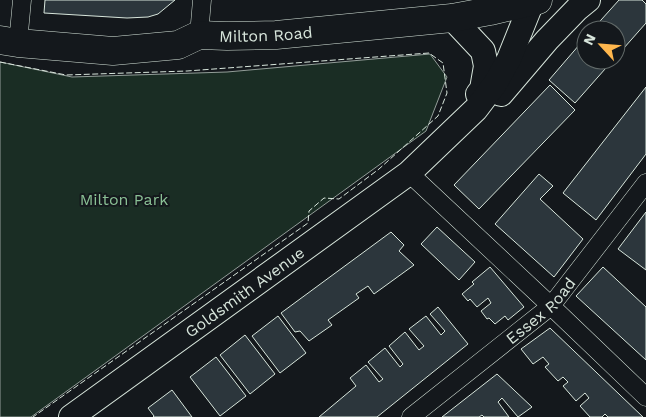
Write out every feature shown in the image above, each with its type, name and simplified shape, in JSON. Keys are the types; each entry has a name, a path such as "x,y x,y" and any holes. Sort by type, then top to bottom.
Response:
{"main road":[{"name":"Goldsmith Avenue","path":"71,417 412,169 446,147 504,91 547,40 588,0"},
{"name":"Milton Road","path":"9,41 113,51 178,46 199,35 276,35 452,18 535,1"},
{"name":"Goldsmith Avenue","path":"412,169 476,110 496,84 535,1"},
{"path":"535,1 547,40"},
{"path":"412,169 440,133 482,89 485,80 486,66 483,51 452,18"}],"street":[{"path":"9,41 22,0"},
{"path":"199,35 202,0"},
{"path":"412,169 646,397"},
{"name":"Essex Road","path":"411,417 551,306 646,182"}],"green space":[{"name":"Milton Park","path":"430,54 447,77 426,131 31,417 0,417 0,62 72,77 227,72"}],"building":[{"path":"45,0 175,0 158,14 148,17 127,18 44,13"},
{"path":"619,0 642,0 646,4 646,23 626,46 626,20 601,20"},
{"path":"576,49 576,70 604,70 575,103 549,80"},
{"path":"550,85 575,110 479,209 454,185"},
{"path":"646,87 646,154 596,220 563,193"},
{"path":"539,174 553,186 540,199 583,239 554,277 495,224"},
{"path":"646,212 646,270 618,249"},
{"path":"437,227 475,262 459,280 421,244"},
{"path":"391,232 404,245 399,251 414,265 374,294 368,286 356,294 359,298 328,320 332,325 309,341 300,331 295,332 281,313"},
{"path":"490,267 524,307 508,320 505,316 495,324 489,318 487,319 481,311 491,303 488,298 477,307 462,294 474,284 472,282"},
{"path":"603,267 646,307 646,360 576,296"},
{"path":"438,307 468,344 377,417 319,417 356,386 350,378 366,365 379,382 383,379 368,362 385,348 400,367 403,364 389,346 405,332 419,350 424,346 409,329 426,316 441,335 445,331 430,314"},
{"path":"278,316 306,353 280,373 252,336"},
{"path":"550,328 643,417 608,417 605,414 602,417 590,417 580,406 589,398 585,393 576,401 563,386 568,382 563,377 558,381 545,367 549,364 543,357 533,364 521,349"},
{"path":"245,335 275,374 250,394 220,355"},
{"path":"216,357 246,396 220,416 190,377"},
{"path":"497,374 532,407 518,417 502,398 498,402 509,417 484,417 482,415 479,417 442,417"},
{"path":"172,390 192,417 153,417 148,408"}],"fence":[{"path":"0,62 66,75 187,71 429,53 443,63 447,93 438,116 379,169 339,199 324,198 309,211 308,223 33,417"}]}
